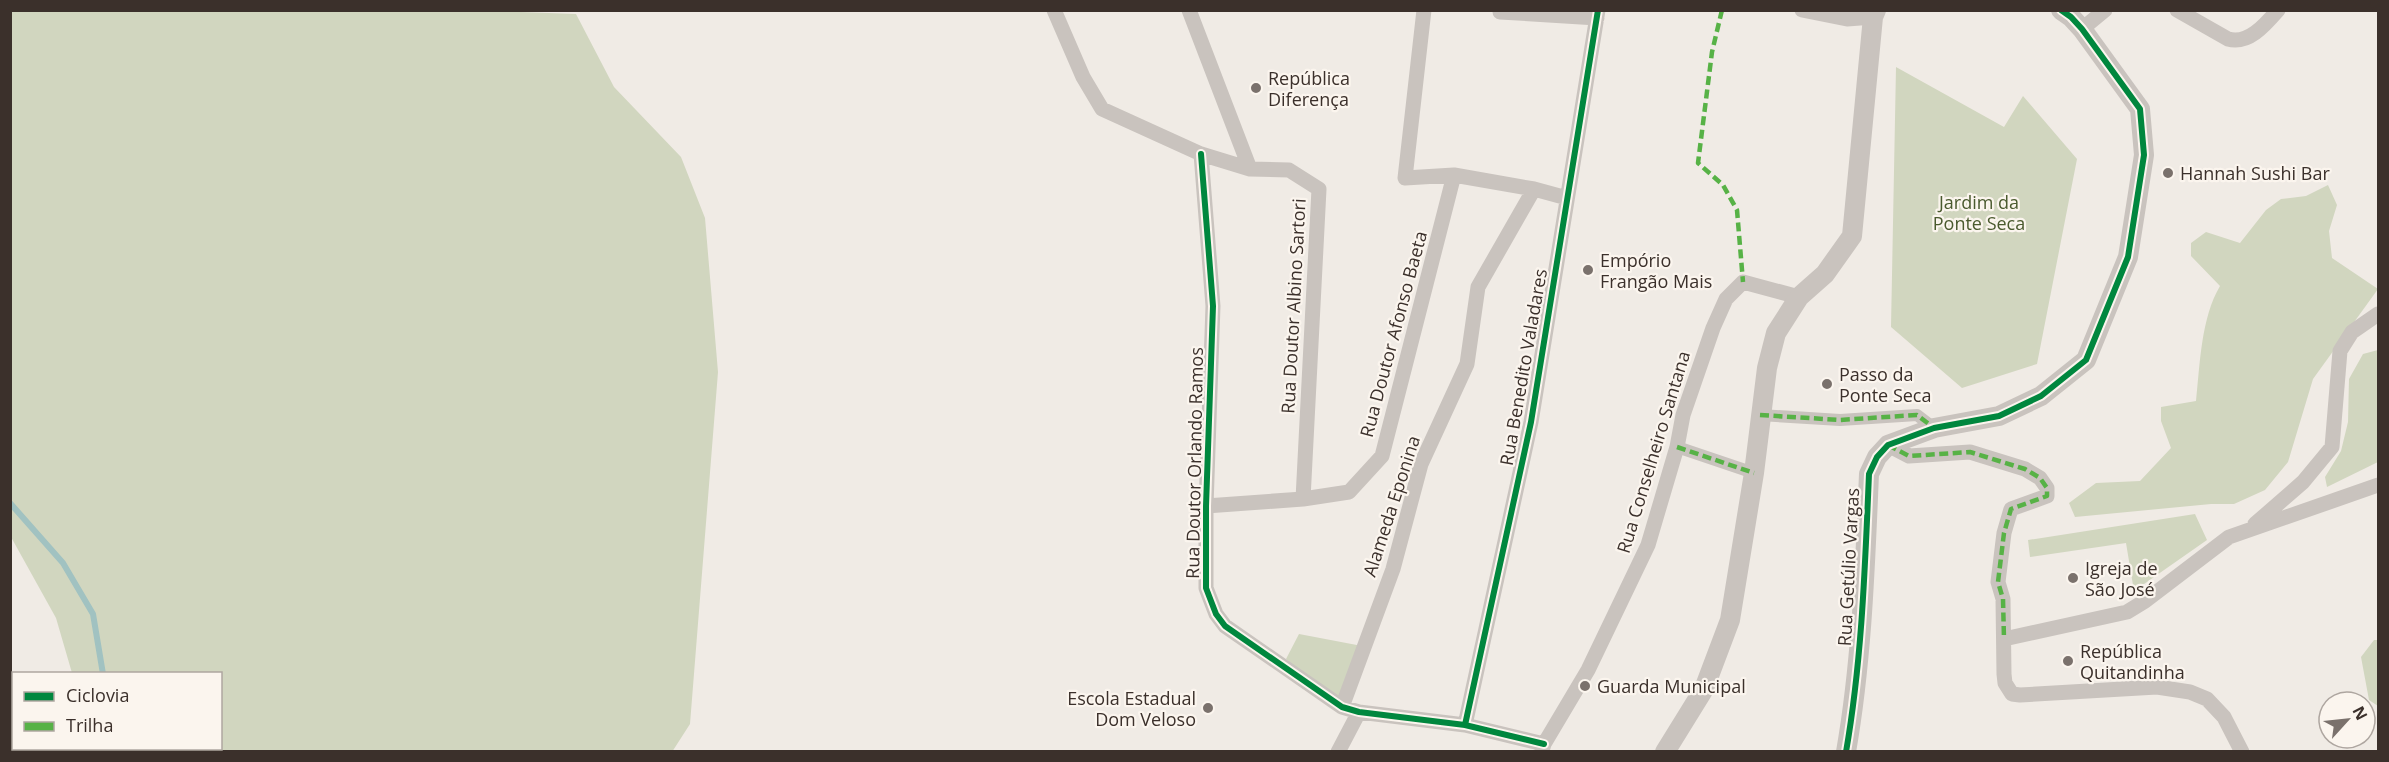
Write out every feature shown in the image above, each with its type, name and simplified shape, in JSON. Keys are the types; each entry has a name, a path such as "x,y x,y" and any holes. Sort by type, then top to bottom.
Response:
{"street":[{"path":"1053,10 1083,77 1102,109 1202,154"},
{"path":"1189,10 1250,169"},
{"path":"1424,10 1406,178 1454,175 1534,189 1567,198"},
{"path":"1665,752 1704,690 1730,620 1754,473 1767,368 1776,333 1799,297 1825,274 1852,236 1875,14 1847,19 1802,10"},
{"path":"2176,10 2228,39 2236,41 2251,35 2278,10"},
{"path":"1888,445 1934,428 1999,416 2041,396 2086,360 2128,257 2144,155 2140,109 2072,17 2102,11"},
{"path":"1500,12 1598,14"},
{"name":"Rua Benedito Valadares","path":"1466,725 1492,595 1531,422 1598,14"},
{"name":"Rua Doutor Albino Sartori","path":"1202,154 1250,169 1289,170 1319,189 1303,499"},
{"name":"Rua Doutor Orlando Ramos","path":"1202,154 1213,306 1206,506 1206,588 1216,614 1225,626 1342,707 1359,712 1466,725 1543,748"},
{"name":"Rua Doutor Afonso Baeta","path":"1206,506 1303,499 1349,492 1382,456 1454,175"},
{"name":"Alameda Eponina","path":"1342,707 1393,569 1421,464 1467,364 1478,287 1534,189"},
{"name":"Rua Conselheiro Santana","path":"1543,748 1588,670 1648,545 1677,447 1683,415 1713,328 1726,299 1743,282 1799,297"},
{"path":"2249,529 2303,482 2332,447 2340,351 2352,332 2379,314"},
{"path":"1760,416 1840,420 1917,415 1934,428"},
{"path":"1888,445 1909,456 1970,452 2025,469 2040,478 2047,488 2047,496 2011,509 2006,525 1998,582 2002,599 2005,683 2012,694 2157,687 2190,692 2207,699 2224,717 2242,752"},
{"name":"Rua Getúlio Vargas","path":"1846,752 1852,715 1863,599 1869,474 1877,457 1888,445"},
{"path":"1677,447 1754,473"},
{"path":"2004,639 2127,612 2145,602 2229,537 2379,486"},
{"path":"1338,752 1359,712"}],"green space":[{"path":"467,10 576,14 614,87 681,157 705,218 718,372 690,724 672,752 97,750 222,750 222,672 72,672 56,618 11,537 11,11"},
{"name":"Jardim da Ponte Seca","path":"1896,67 2004,127 2023,96 2077,159 2037,364 1962,388 1891,327"},
{"path":"2328,185 2337,205 2329,231 2332,258 2378,289 2313,379 2288,462 2265,490 2234,504 2211,504 2075,517 2069,503 2096,483 2140,481 2171,448 2161,421 2161,407 2196,401 2205,327 2220,286 2191,256 2191,243 2206,232 2240,243 2266,210 2281,199 2306,196"},
{"path":"2378,350 2378,462 2327,487 2325,477 2341,451 2348,422 2349,379 2363,354"},
{"path":"2195,514 2207,540 2134,591 2126,543 2030,557 2028,540"},
{"path":"1299,634 1362,646 1341,701 1333,700 1286,659"},
{"path":"2374,640 2378,640 2378,706 2377,690 2367,690 2361,657"}],"waterway":[{"path":"10,503 63,563 93,614 103,672"}],"marked path":[{"path":"1722,10 1712,52 1698,163 1723,185 1737,210 1743,282"},
{"path":"1760,415 1840,420 1917,415 1934,428"},
{"path":"1888,445 1909,456 1970,452 2025,469 2040,478 2047,488 2047,496 2011,509 2004,533 1998,582 2003,599 2004,639"},
{"path":"1677,447 1754,473"}],"cycle path":[{"path":"1465,725 1531,422 1598,10"},
{"path":"1846,752 1859,648 1869,474 1877,457 1888,445 1934,428 1999,416 2041,396 2086,360 2128,257 2144,155 2140,109 2082,29 2061,10"},
{"path":"1201,154 1213,306 1206,506 1206,588 1216,614 1225,626 1342,707 1359,712 1465,725 1544,744"}],"place":[{"name":"República Diferença","path":"1256,88"},
{"name":"Hannah Sushi Bar","path":"2168,173"},
{"name":"Empório Frangão Mais","path":"1588,270"},
{"name":"Passo da Ponte Seca","path":"1827,384"},
{"name":"Igreja de São José","path":"2073,578"},
{"name":"República Quitandinha","path":"2068,661"},
{"name":"Guarda Municipal","path":"1585,686"},
{"name":"Escola Estadual Dom Veloso","path":"1208,708"}]}
